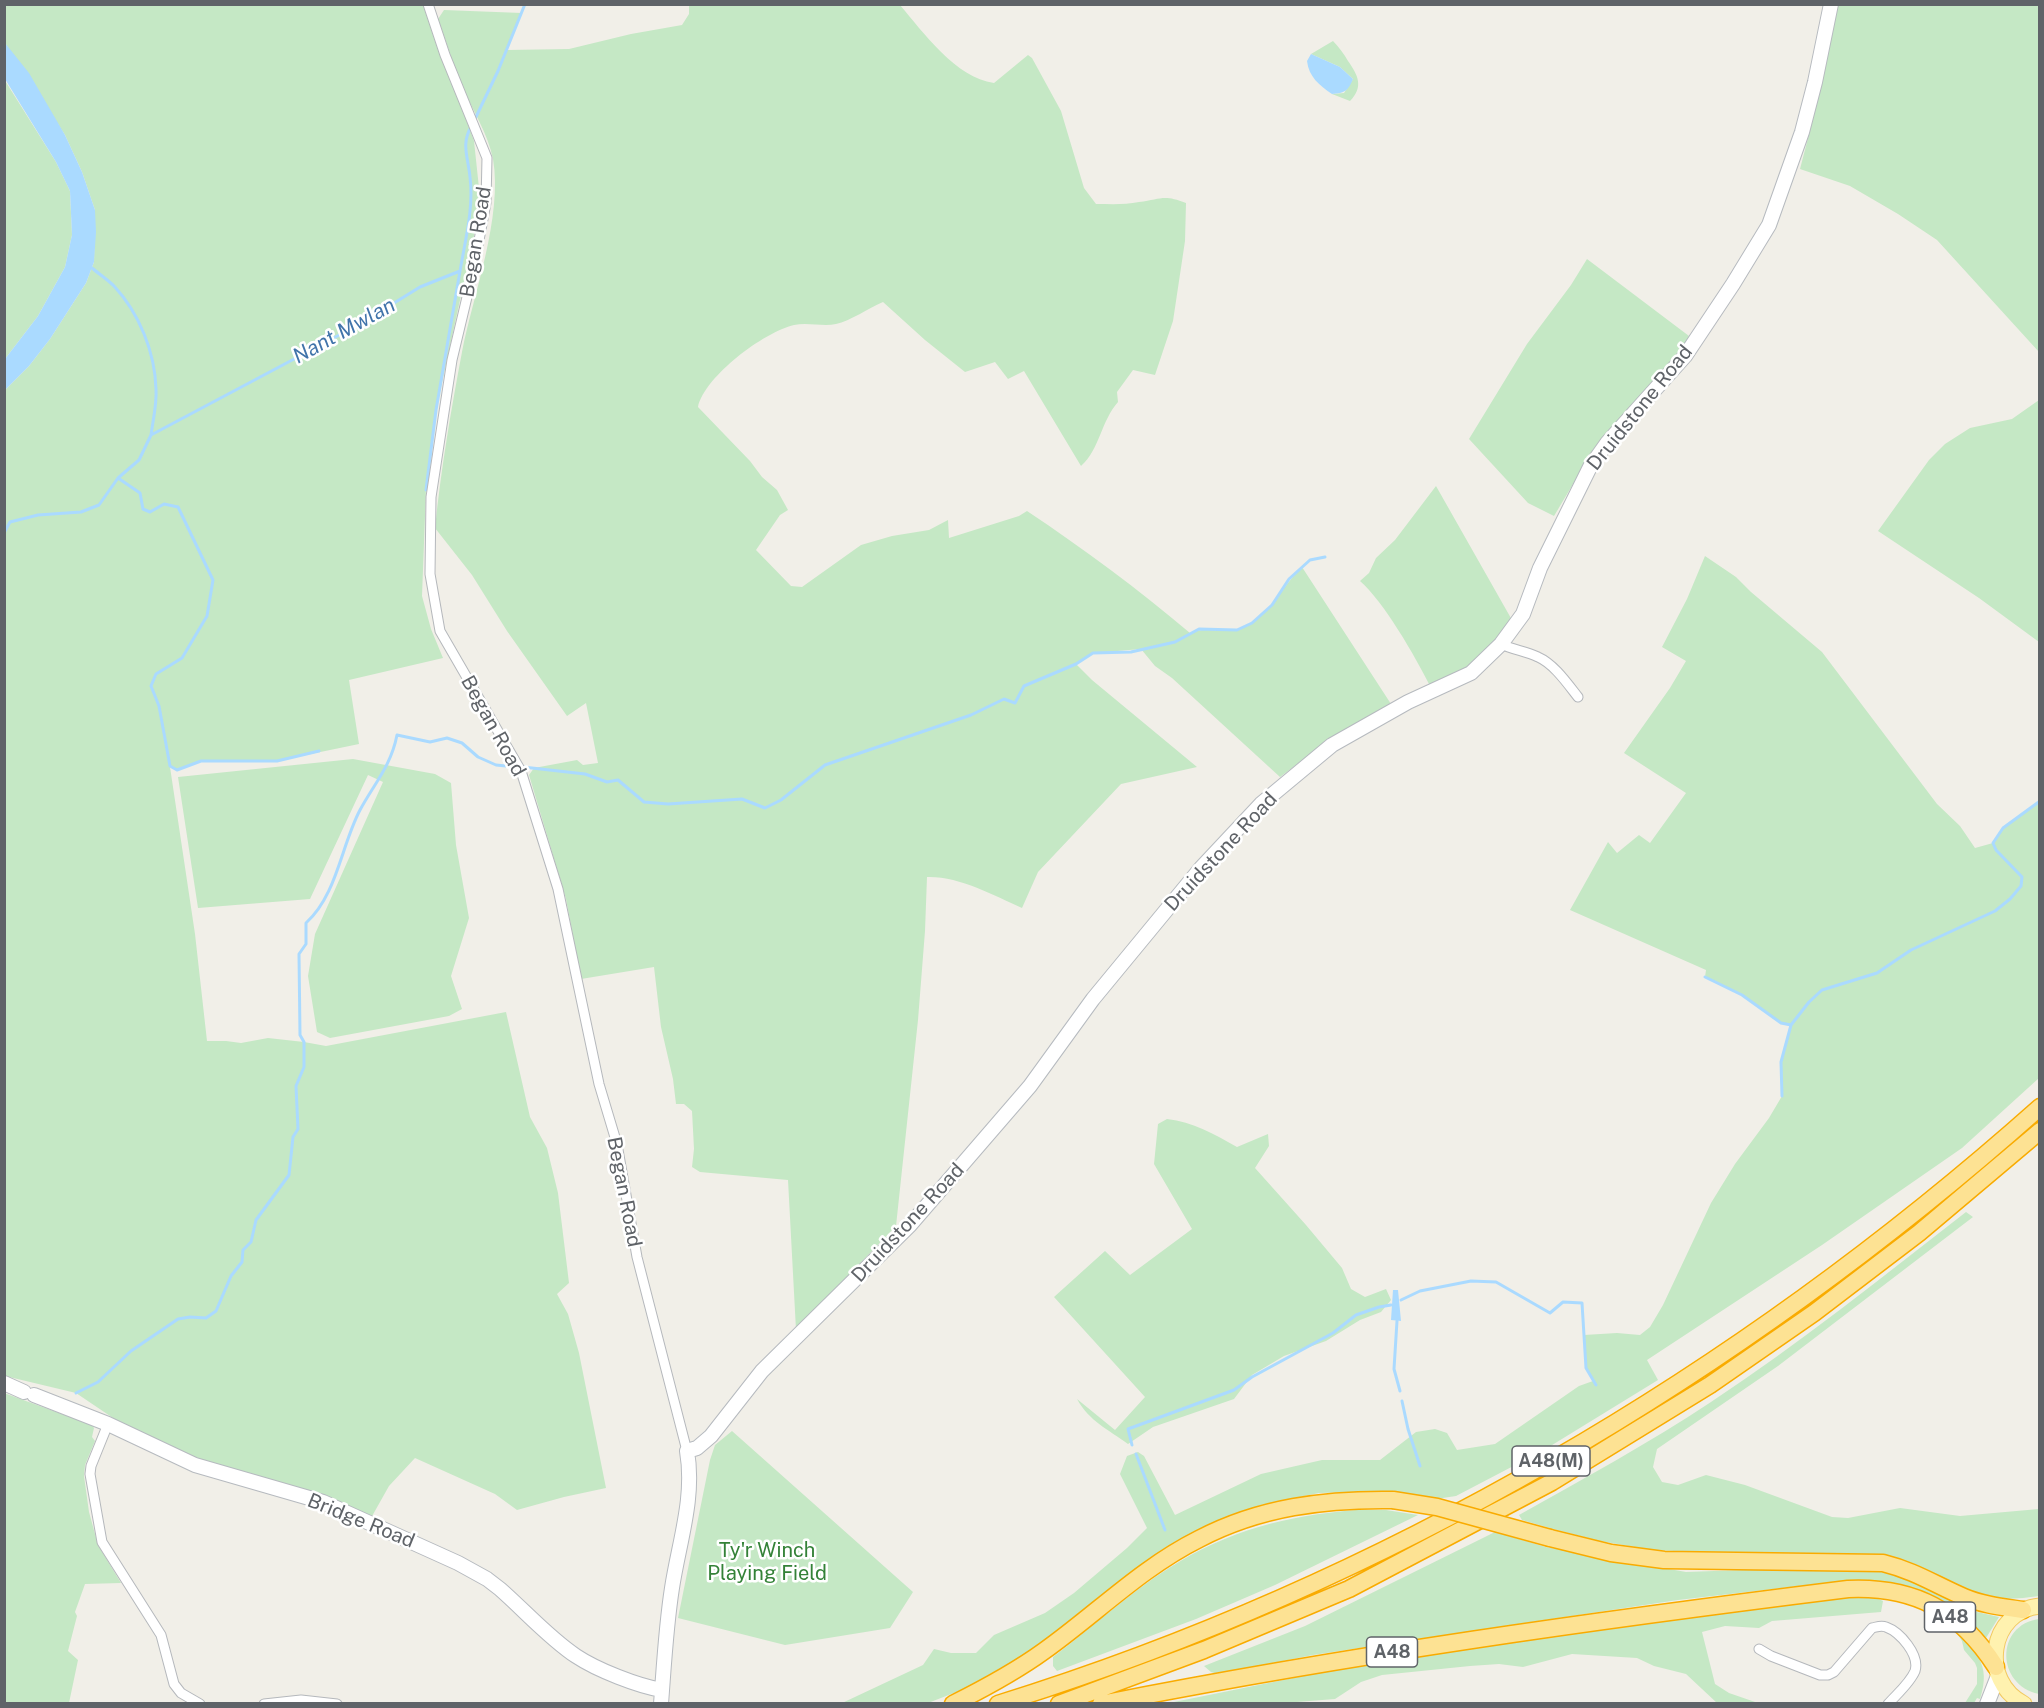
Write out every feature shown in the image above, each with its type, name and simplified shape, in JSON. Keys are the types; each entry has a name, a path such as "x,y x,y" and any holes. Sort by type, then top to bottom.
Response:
{"highway":[{"name":"A48(M)","path":"998,1704 1147,1652 1259,1607 1398,1543 1539,1468 1651,1401 1786,1310 1914,1214 2040,1107"},
{"name":"A48(M)","path":"1059,1704 1194,1654 1349,1588 1504,1508 1583,1464 1710,1385 1814,1313 1919,1233 2040,1131"},
{"name":"A48","path":"953,1704 1025,1665 1158,1563 1216,1530 1263,1513 1311,1503 1352,1499 1393,1500 1437,1507 1611,1553 1664,1560 1882,1563 1906,1569 1981,1603 2035,1606"},
{"name":"A48","path":"1101,1704 1328,1661 1686,1609 1872,1588 1902,1592 1938,1608 1974,1637 1997,1671"}],"main road":[{"path":"2024,1704 2014,1699 2004,1689 1997,1671 1998,1646 2004,1627 2013,1616 2035,1606"}],"street":[{"name":"Began Road","path":"428,4 445,55 487,158 486,203 473,272 452,360 431,497 430,574 440,632 521,771 558,889 603,1100 617,1144 637,1257 687,1451"},
{"name":"Druidstone Road","path":"687,1451 697,1448 711,1436 762,1371 910,1226 1030,1086 1093,999 1198,873 1261,804 1332,745 1408,702 1471,673 1501,644 1523,614 1538,573 1590,467 1606,443 1685,356 1733,284 1768,225 1802,132 1831,4"},
{"path":"1501,644 1515,651 1538,657 1558,673 1578,697"},
{"name":"Bridge Road","path":"4,1383 108,1424 186,1461 323,1502 458,1563 500,1589 574,1655 651,1689 662,1697"},
{"path":"108,1424 90,1474 102,1542 160,1635 174,1684 181,1693 201,1704"},
{"path":"662,1697 672,1587 687,1510 690,1477 687,1451"},
{"path":"1759,1649 1820,1675 1828,1675 1834,1672 1872,1628 1881,1626 1889,1628 1911,1648 1916,1657 1914,1673 1888,1704"},
{"path":"1987,1704 1997,1671"},
{"path":"264,1704 301,1701 337,1704"}],"green space":[{"path":"4,5 424,5 474,141 479,188 479,213 436,410 426,490 422,596 431,629 443,658 349,680 359,744 277,761 201,761 177,770 170,767 195,934 207,1041 241,1043 268,1038 326,1046 506,1012 530,1117 547,1148 558,1193 569,1283 557,1294 568,1314 579,1353 606,1488 517,1510 495,1494 415,1458 389,1486 371,1518 273,1480 222,1469 188,1458 116,1420 76,1393 5,1376 5,390 29,366 50,339 86,283 94,262 95,210 82,172 65,135 5,43"},
{"path":"689,5 900,5 941,52 954,63 980,79 994,83 1028,55 1032,58 1061,111 1084,188 1096,204 1128,204 1167,198 1186,203 1185,241 1173,321 1155,375 1133,370 1117,392 1118,402 1092,452 1081,466 1024,371 1008,379 995,362 965,372 883,302 836,324 799,324 782,329 752,346 724,369 703,395 698,407 750,461 762,477 777,490 788,510 780,515 756,550 791,586 802,587 861,545 892,536 929,530 948,520 949,538 1019,516 1027,511 1110,570 1190,633 1203,630 1234,631 1250,624 1267,610 1302,567 1391,704 1324,744 1280,777 1172,678 1155,666 1141,649 1094,653 1076,664 1092,680 1197,767 1121,784 1038,872 1022,908 963,883 927,877 918,1020 896,1226 796,1330 788,1180 700,1172 692,1167 694,1149 692,1111 684,1104 676,1104 673,1079 661,1027 654,967 581,979 566,899 529,775 534,768 577,760 583,765 598,763 586,703 567,716 507,631 472,575 435,528 443,462 458,374 490,231 495,182 493,159 488,141 459,80 438,19 444,10 522,13 507,50 569,49 682,25 689,14"},
{"path":"1837,5 2039,5 2039,352 1937,240 1850,186 1800,169"},
{"path":"1333,41 1357,76 1357,91 1350,101 1332,94 1344,93 1353,79 1340,67 1311,54"},
{"path":"4,79 56,162 70,191 72,235 65,267 38,316 5,359"},
{"path":"1587,259 1689,336 1683,352 1582,469 1554,516 1528,503 1469,439 1527,344 1571,285"},
{"path":"2039,400 2039,642 1979,598 1878,531 1929,460 1945,444 1970,428 2012,419"},
{"path":"1436,486 1512,620 1498,641 1469,668 1430,686 1389,616 1360,581 1369,573 1376,558 1395,540"},
{"path":"1705,556 1736,577 1822,652 1937,804 1960,826 1975,848 1993,843 2003,828 2039,801 2039,1078 1962,1148 1822,1245 1647,1360 1658,1380 1544,1450 1456,1496 1436,1499 1388,1491 1319,1493 1261,1505 1203,1527 1156,1555 1009,1667 959,1691 928,1703 840,1704 923,1665 934,1649 951,1653 976,1653 994,1635 1045,1613 1074,1593 1127,1548 1147,1528 1120,1474 1127,1456 1138,1452 1144,1456 1175,1515 1261,1474 1322,1460 1380,1460 1416,1432 1435,1429 1447,1433 1457,1450 1495,1444 1579,1386 1593,1381 1586,1368 1584,1335 1617,1333 1640,1335 1650,1327 1663,1305 1711,1203 1782,1096 1781,1062 1791,1025 1781,1023 1742,995 1705,977 1706,970 1570,910 1608,842 1617,853 1639,835 1650,843 1686,793 1624,753 1670,688 1686,661 1662,647 1687,599"},
{"path":"353,759 435,774 451,783 456,845 469,918 451,976 462,1009 449,1016 330,1038 317,1032 308,976 315,934 383,782 368,775 310,899 198,908 178,777"},
{"path":"1167,1119 1195,1126 1237,1147 1268,1134 1269,1146 1255,1168 1342,1268 1351,1289 1365,1297 1386,1289 1391,1300 1381,1312 1360,1320 1326,1341 1284,1356 1252,1375 1234,1399 1153,1427 1128,1444 1088,1414 1077,1399 1115,1430 1145,1397 1054,1297 1105,1251 1130,1275 1192,1229 1154,1164 1158,1124"},
{"path":"1966,1212 1973,1217 1778,1366 1657,1449 1653,1467 1662,1482 1678,1485 1706,1475 1745,1485 1832,1517 1848,1518 1900,1508 1960,1516 2039,1509 2039,1596 1993,1598 1965,1589 1910,1564 1881,1555 1739,1554 1652,1550 1600,1541 1522,1520 1519,1515 1664,1432 1744,1380 1840,1310"},
{"path":"4,1393 92,1425 94,1428 92,1437 95,1441 85,1465 84,1476 89,1512 98,1545 121,1583 85,1584 75,1612 77,1616 68,1651 78,1660 69,1703 5,1703"},
{"name":"Ty'r Winch Playing Field","path":"732,1431 913,1592 890,1628 785,1645 678,1618 710,1460 715,1445"},
{"path":"1355,1510 1386,1510 1418,1515 1275,1585 1196,1619 1057,1671 1053,1666 1053,1657 1139,1589 1191,1555 1259,1527 1305,1516"},
{"path":"1495,1532 1546,1547 1686,1572 1771,1569 1877,1570 1913,1579 1977,1612 1999,1617 1986,1638 1956,1613 1924,1596 1889,1585 1851,1580 1678,1600 1313,1655 1217,1674 1204,1666 1305,1626"},
{"path":"1867,1594 1883,1601 1881,1612 1772,1621 1759,1628 1725,1626 1702,1632 1715,1684 1729,1693 1758,1703 1717,1703 1686,1674 1654,1666 1637,1658 1572,1654 1523,1667 1499,1664 1382,1675 1361,1682 1335,1699 1295,1704 1164,1704 1348,1667 1541,1637"},
{"path":"2039,1619 2040,1694 2025,1688 2015,1679 2006,1655 2008,1643 2014,1632 2025,1624"},
{"path":"1952,1626 1974,1651 1982,1667 1983,1687 1980,1699 1977,1698 1974,1703 1965,1703 1977,1684 1977,1668 1964,1650 1962,1641"}],"water":[{"path":"5,43 29,73 65,135 82,172 95,210 96,232 94,262 86,283 50,339 29,366 5,390 5,359 38,316 65,267 72,235 70,191 56,162 5,79"},
{"path":"1311,54 1340,67 1353,79 1348,89 1332,94 1319,84 1308,67 1307,61"},
{"path":"1393,1290 1398,1290 1401,1321 1391,1320"}],"waterway":[{"name":"Nant Mwlan","path":"474,121 498,71 525,4"},
{"name":"Nant Mwlan","path":"4,533 10,522 38,515 81,512 99,505 118,478 139,460 151,435 360,324 420,287 460,271 471,201 466,151 466,139 471,127"},
{"path":"92,268 111,283 131,308 149,347 153,361 156,395 151,435"},
{"path":"426,490 436,410 460,271"},
{"path":"118,478 140,493 143,509 150,512 164,504 178,507 213,580 207,616 182,658 156,674 151,686 159,706 170,766 177,770 201,761 277,761 319,751"},
{"path":"523,767 585,774 607,782 618,780 644,802 668,804 742,799 765,808 781,800 825,765 971,715 1004,699 1015,703 1024,686 1076,664 1093,653 1131,652 1175,642 1199,629 1237,630 1252,623 1272,605 1289,579 1310,560 1325,557"},
{"path":"76,1393 98,1382 131,1351 178,1319 206,1318 216,1311 231,1276 242,1262 243,1250 251,1242 256,1220 289,1175 293,1137 298,1129 296,1086 304,1067 304,1042 300,1035 299,954 306,944 306,923 325,899 353,824 391,756 397,735 430,742 447,738 462,743 478,757 496,765 516,767"},
{"path":"1782,1096 1781,1062 1791,1025 1822,990 1877,973 1911,950 1995,911 2010,899 2021,886 2022,877 1996,850 1993,843 2003,828 2040,801"},
{"path":"1705,977 1742,995 1781,1023 1791,1025"},
{"path":"1401,1300 1420,1291 1471,1281 1496,1282 1550,1313 1563,1302 1582,1303 1586,1368 1596,1385"},
{"path":"1132,1445 1128,1429 1234,1390 1252,1377 1333,1333 1356,1315 1391,1305"},
{"path":"1397,1321 1394,1369 1400,1391"},
{"path":"1402,1401 1420,1466"},
{"path":"1136,1454 1165,1530"}]}
